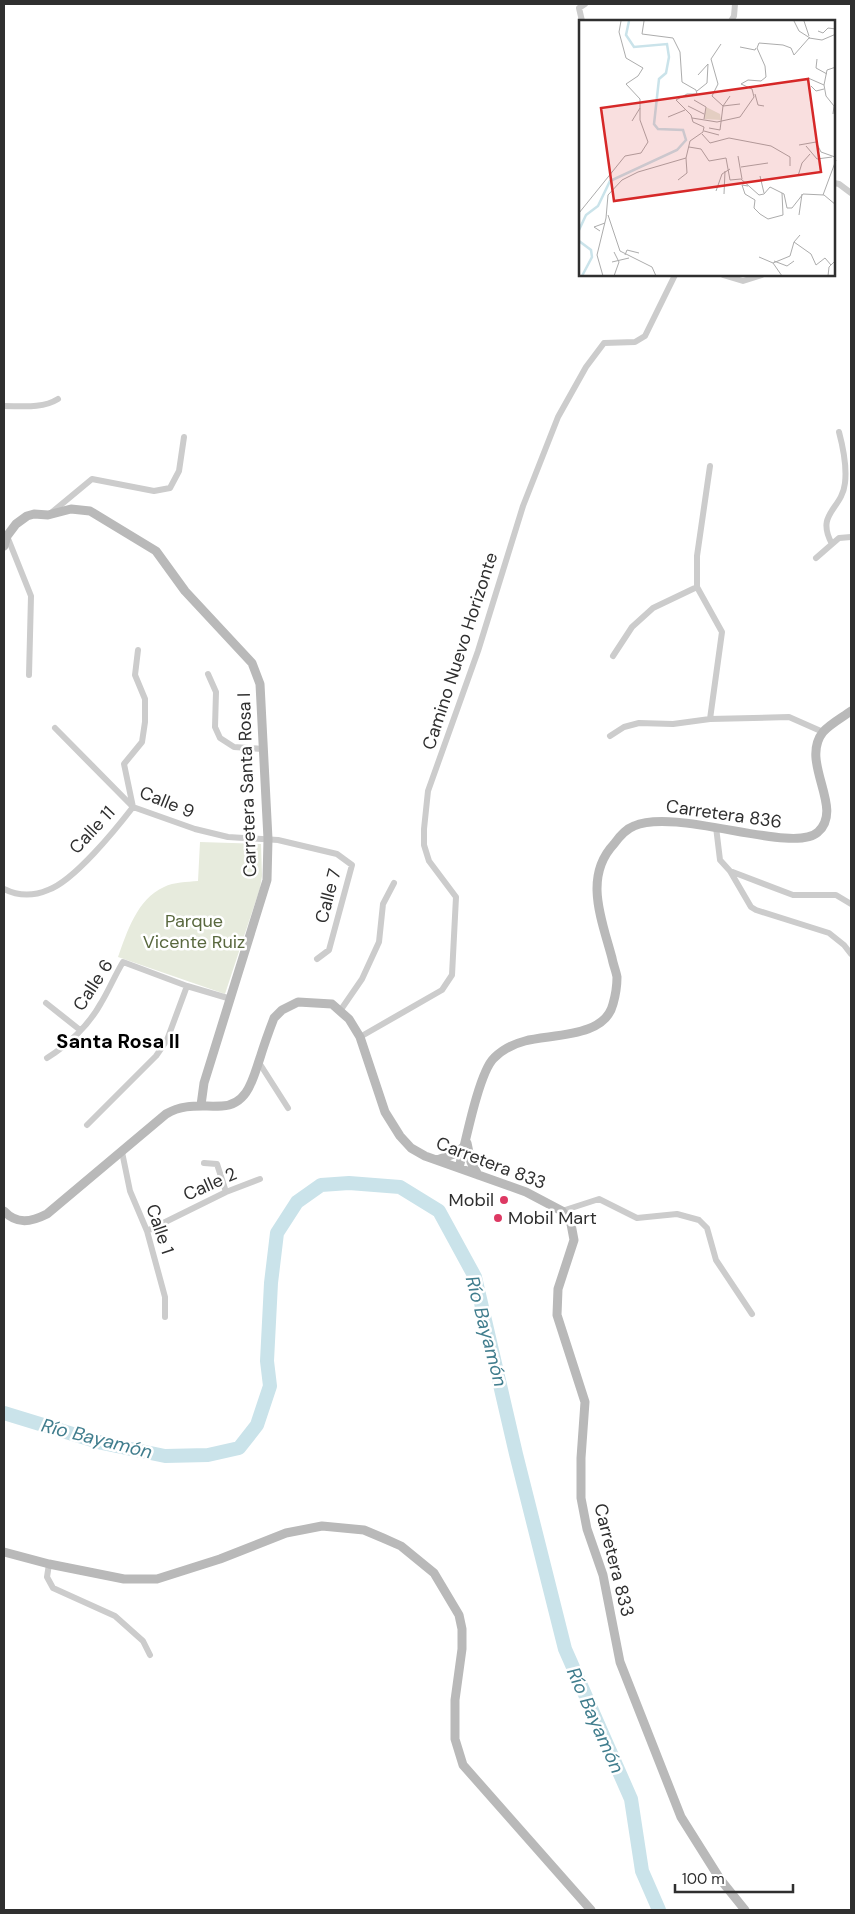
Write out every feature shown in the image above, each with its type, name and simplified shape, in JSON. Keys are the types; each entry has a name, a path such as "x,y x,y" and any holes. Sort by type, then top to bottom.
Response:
{"street":[{"path":"582,20 579,8 585,4"},
{"path":"732,20 734,16 734,4"},
{"path":"835,184 851,193"},
{"name":"Camino Nuevo Horizonte","path":"360,1037 442,990 452,975 456,897 429,861 424,845 428,791 478,651 522,506 558,417 586,367 604,343 635,342 645,336 675,276"},
{"path":"726,276 743,281 759,276"},
{"path":"4,406 38,406 58,399"},
{"path":"832,544 826,533 826,524 829,514 842,496 845,483 843,446 839,432"},
{"path":"48,515 92,479 154,491 170,488 180,471 184,437"},
{"path":"710,466 697,556 698,587 722,632 710,720"},
{"name":"Carretera Santa Rosa I","path":"4,546 7,536 16,524 27,516 34,514 48,515 71,508 90,511 156,551 185,591 252,663 260,684 268,839 267,880 265,892 204,1083 201,1105"},
{"path":"7,536 31,596 29,675"},
{"path":"816,558 838,538 851,537"},
{"path":"613,656 632,627 653,608 698,587"},
{"name":"Calle 11","path":"4,889 20,894 33,894 50,890 63,882 106,841 133,807 124,764 142,742 145,722 145,699 135,675 138,650"},
{"path":"208,674 216,692 216,727 220,738 234,747 263,749"},
{"path":"610,736 624,727 639,723 673,724 789,716 823,732 851,711"},
{"name":"Calle 9","path":"55,728 133,807 195,830 228,837 268,839"},
{"name":"Carretera 836","path":"459,1168 482,1078 493,1058 507,1048 525,1041 587,1030 603,1021 613,1006 617,977 596,895 598,873 605,855 612,845 631,827 646,821 668,821 716,827 788,839 802,839 816,834 827,818 828,809 816,764 817,747 823,732"},
{"path":"716,827 720,860 730,871 751,907 770,915 829,933 844,945 851,954"},
{"name":"Calle 7","path":"268,839 337,854 352,865 329,950 317,959"},
{"path":"730,871 793,895 836,896 851,904"},
{"path":"4,1211 11,1218 20,1221 38,1218 47,1214 166,1114 186,1106 224,1106 240,1100 252,1083 274,1018 282,1010 298,1002 332,1004 340,1011 362,979 379,942 382,904 394,883"},
{"name":"Calle 6","path":"47,1058 61,1049 80,1030 101,1004 123,962 187,986 231,999"},
{"path":"87,1125 156,1056 167,1040 187,986"},
{"path":"46,1003 80,1030"},
{"name":"Carretera 833","path":"340,1011 349,1019 360,1037 385,1112 400,1136 411,1148 437,1160 526,1192 562,1211 571,1224 574,1240 558,1289 557,1315 585,1402 581,1458 581,1498 587,1529 603,1575 620,1662 681,1816 720,1879 746,1910"},
{"path":"258,1061 288,1108"},
{"path":"437,1160 454,1154 466,1142"},
{"path":"466,1142 471,1162 478,1175"},
{"name":"Calle 1","path":"122,1152 130,1191 147,1231 165,1297 165,1317"},
{"path":"204,1163 217,1164 226,1192"},
{"name":"Calle 2","path":"147,1231 226,1192 260,1179"},
{"path":"562,1211 600,1199 637,1218 677,1214 699,1220 707,1228 716,1260 752,1314"},
{"path":"4,1552 49,1564 124,1579 157,1578 220,1559 286,1533 322,1526 364,1530 401,1546 434,1573 459,1615 462,1629 462,1648 455,1700 455,1739 463,1765 591,1910"},
{"path":"49,1564 47,1577 53,1588 115,1616 143,1641 150,1656"}],"green space":[{"name":"Parque Vicente Ruiz","path":"200,842 261,844 262,876 260,888 225,994 118,957 134,917 147,899 168,885 198,881"}],"waterway":[{"name":"Río Bayamón","path":"4,1413 102,1443 165,1456 208,1455 239,1448 257,1425 270,1386 267,1361 271,1283 277,1233 297,1202 321,1185 349,1183 400,1187 439,1211 475,1277 516,1454 565,1649 631,1799 642,1871 659,1910"}],"place":[{"name":"Mobil","path":"504,1200"},
{"name":"Mobil Mart","path":"498,1218"}],"district":[{"name":"Santa Rosa II","path":"118,1041"}]}
